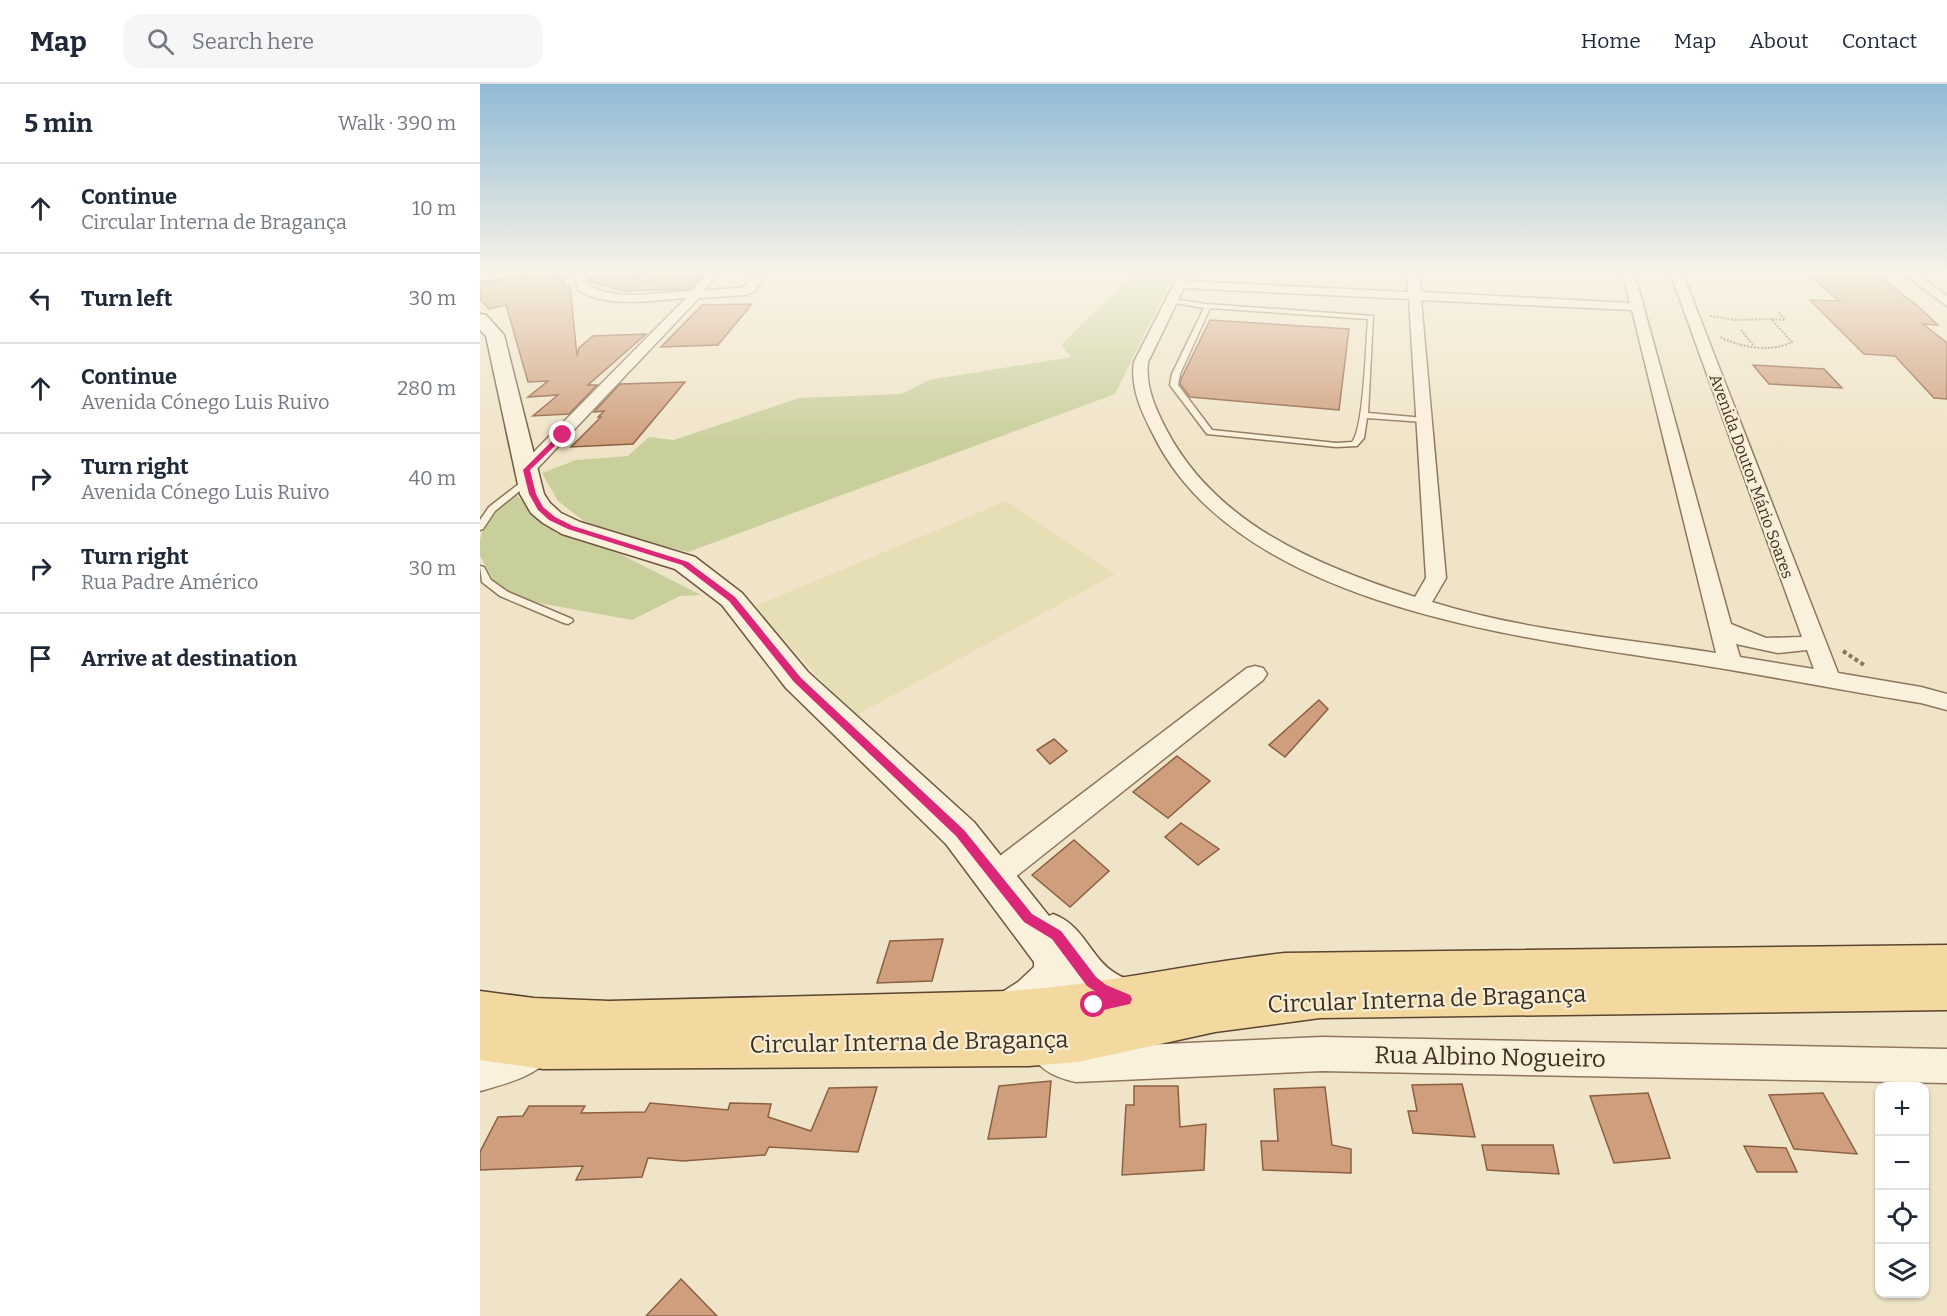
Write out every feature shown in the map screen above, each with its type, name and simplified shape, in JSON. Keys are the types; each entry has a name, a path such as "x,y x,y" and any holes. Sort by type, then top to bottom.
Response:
{"main road":[{"name":"Circular Interna de Bragança","path":"480,1013 534,1020 609,1023 1009,1013 1067,1009 1224,980 1305,972 1947,965"},
{"name":"Circular Interna de Bragança","path":"480,1037 543,1046 1041,1042 1078,1039 1215,1010 1320,998 1947,989"}],"street":[{"path":"490,329 495,335 532,494 540,508 552,518 571,528 685,563 732,599 797,680 960,833 1028,918 1056,957 1057,964 1053,977 1044,989 1009,1013"},
{"path":"528,475 663,329"},
{"path":"1157,329 1138,373 1141,388 1163,445 1184,475 1211,504 1252,533 1308,564 1420,605 1469,620 1730,662 1921,695 1947,702"},
{"path":"1417,329 1436,578 1420,605"},
{"path":"1643,329 1730,662"},
{"name":"Avenida Doutor Mário Soares","path":"1697,329 1829,679"},
{"path":"1721,628 1760,645 1781,648 1814,641"},
{"path":"994,877 1255,674"},
{"path":"1028,918 1057,935 1096,986 1126,999"},
{"name":"Rua Albino Nogueiro","path":"1041,1042 1050,1055 1061,1062 1076,1065 1322,1054 1947,1066"},
{"path":"480,1074 506,1066 543,1046"}],"lane":[{"path":"1198,329 1176,374 1174,385 1210,432 1336,445 1354,444 1360,438 1364,415 1370,329"},
{"path":"1364,415 1424,420"},
{"path":"480,527 492,509 528,475"},
{"path":"480,569 487,582 504,594 568,621"}],"path":[{"path":"1715,330 1723,340 1778,349 1792,342 1781,329"},
{"path":"1741,330 1753,346"},
{"path":"1837,645 1845,653 1868,667"}],"shaded area":[{"path":"1006,501 1115,574 855,716 753,607"}],"green space":[{"path":"1077,329 1147,329 1115,394 688,552 610,533 585,522 558,501 542,473 576,460 628,456 649,437 674,440 799,398 901,394 929,380 1071,357 1061,345"},
{"path":"514,493 556,533 614,551 701,595 680,596 632,620 528,601 498,588 480,556 480,539 484,526"}],"building":[{"path":"513,329 574,329 577,356 579,348 593,336 646,334 588,385 597,385 569,414 533,416 558,395 528,397 548,381 528,382"},
{"path":"678,329 731,329 718,345 661,347"},
{"path":"1205,329 1349,329 1339,410 1190,397 1180,384"},
{"path":"1839,329 1930,329 1947,343 1947,399 1934,398 1895,356 1864,354"},
{"path":"1753,365 1824,369 1842,388 1769,384"},
{"path":"685,382 633,444 571,447 601,417 598,417 604,411 594,412 620,384"},
{"path":"1319,700 1328,709 1285,757 1269,745"},
{"path":"1054,739 1067,751 1050,764 1037,750"},
{"path":"1177,756 1210,781 1168,818 1133,792"},
{"path":"1181,823 1219,849 1198,865 1165,837"},
{"path":"1074,840 1109,871 1070,907 1032,875"},
{"path":"943,939 932,981 877,983 890,941"},
{"path":"1051,1081 1046,1137 988,1139 999,1086"},
{"path":"1462,1084 1475,1137 1413,1133 1408,1111 1417,1111 1412,1085"},
{"path":"1134,1086 1178,1086 1180,1127 1206,1124 1204,1170 1122,1175 1126,1105 1134,1105"},
{"path":"877,1087 858,1152 769,1147 765,1155 683,1161 648,1158 642,1177 576,1180 583,1166 480,1170 480,1152 498,1117 523,1116 529,1106 585,1106 581,1113 645,1112 650,1103 728,1110 730,1103 771,1104 768,1117 811,1131 829,1088"},
{"path":"1325,1087 1332,1145 1351,1149 1351,1173 1263,1170 1261,1141 1278,1141 1274,1089"},
{"path":"1648,1093 1670,1158 1614,1163 1590,1096"},
{"path":"1823,1093 1857,1154 1794,1149 1769,1095"},
{"path":"1482,1145 1553,1145 1559,1174 1487,1170"},
{"path":"1744,1146 1786,1148 1797,1172 1757,1172"},
{"path":"681,1279 717,1316 646,1316"}],"route":[{"path":"563,435 526,470 532,494 540,508 552,518 571,528 685,563 732,599 797,680 960,833 1028,918 1057,935 1091,981 1101,990 1126,999 1094,1005"}]}
